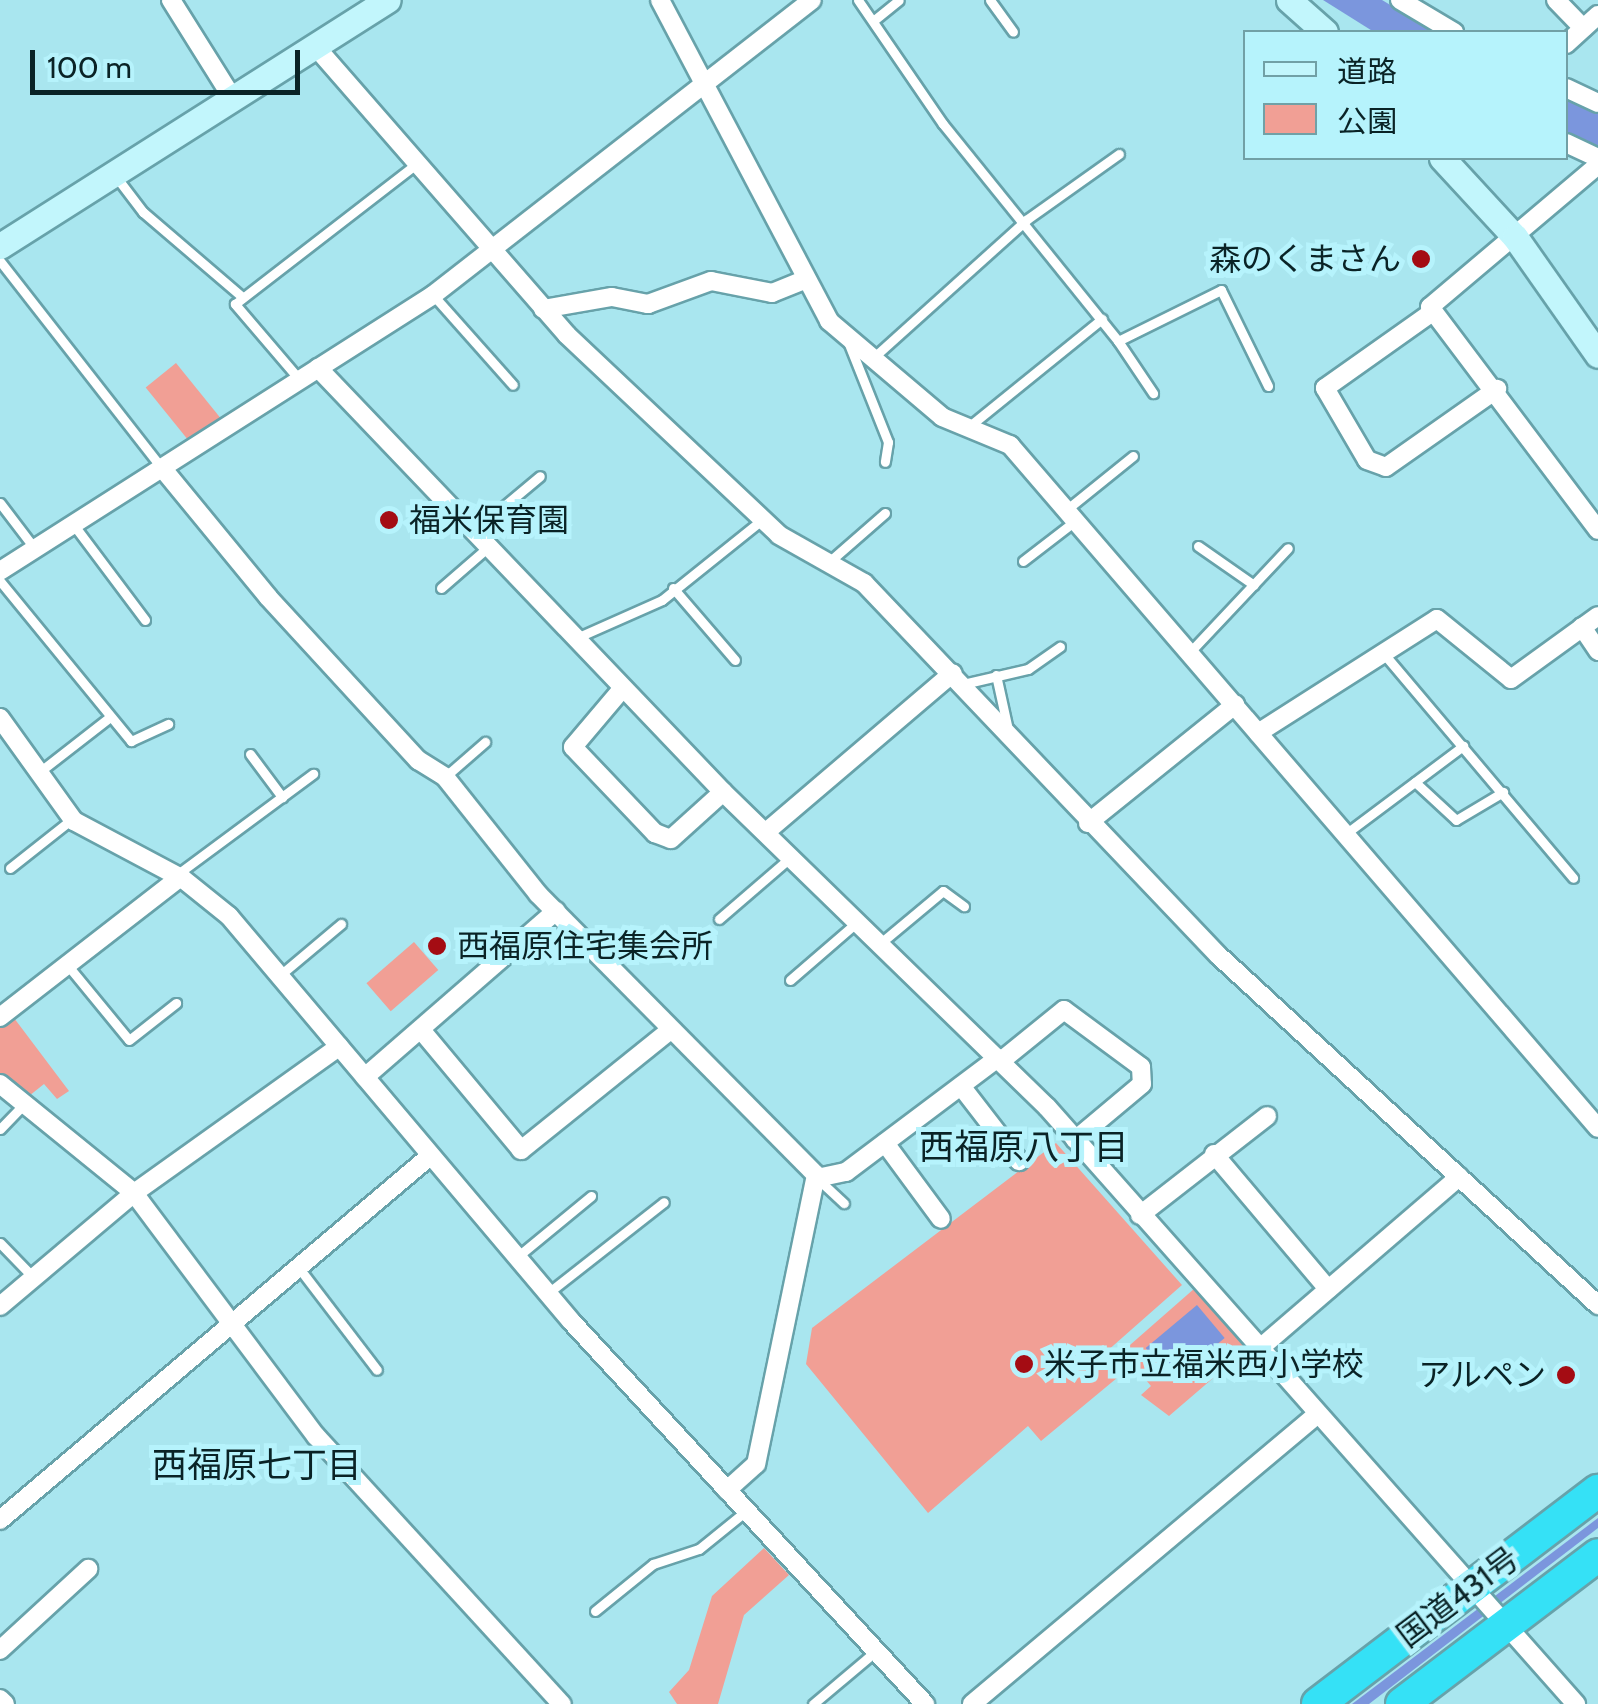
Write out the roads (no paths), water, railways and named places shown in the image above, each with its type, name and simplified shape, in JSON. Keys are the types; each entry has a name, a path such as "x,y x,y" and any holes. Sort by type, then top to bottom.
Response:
{"highway":[{"name":"国道431号","path":"1318,1704 1474,1590 1598,1490"},
{"name":"国道431号","path":"1403,1704 1503,1623 1598,1555"}],"main road":[{"path":"0,246 387,0"},
{"path":"1289,0 1323,30"},
{"path":"1444,160 1515,238 1598,355"}],"street":[{"path":"171,0 233,99"},
{"path":"660,0 700,89 804,280 847,338 966,429 1002,438 1348,832 1598,1126"},
{"path":"0,572 433,295 812,0"},
{"path":"1400,0 1451,30"},
{"path":"1556,0 1583,28"},
{"path":"1568,42 1598,15"},
{"path":"315,46 543,309 762,519 830,561 958,679 1088,823 1598,1305"},
{"path":"1568,89 1598,103"},
{"path":"1498,389 1386,467 1367,460 1324,388 1431,314 1434,299 1515,238 1598,162 1568,143"},
{"path":"543,309 612,297 648,304 711,281 772,293 804,280"},
{"path":"1431,314 1498,389 1598,530"},
{"path":"318,368 486,549 723,792 883,942 1076,1140 1576,1704"},
{"path":"163,469 280,611 444,777 556,911 818,1178"},
{"path":"1258,734 1382,652 1443,617 1511,679 1590,622 1598,651"},
{"path":"766,832 958,679"},
{"path":"622,689 573,747 642,820 671,839 723,792"},
{"path":"1088,823 1235,706"},
{"path":"0,718 72,818 177,877 228,916 516,1257 926,1704"},
{"path":"0,1017 69,967 177,877"},
{"path":"366,1077 556,911"},
{"path":"818,1178 846,1172 1064,1010 1141,1067 1142,1084 1076,1140"},
{"path":"422,1032 521,1150 670,1030"},
{"path":"0,1306 134,1193 340,1047"},
{"path":"0,1084 134,1193 316,1436 562,1704"},
{"path":"962,1086 1019,1162"},
{"path":"1140,1214 1267,1116"},
{"path":"885,1143 941,1218"},
{"path":"1214,1154 1328,1289"},
{"path":"0,1520 430,1156"},
{"path":"1259,1349 1459,1177"},
{"path":"727,1490 756,1464 818,1178"},
{"path":"972,1704 1318,1415"},
{"path":"0,1650 88,1568"}],"lane":[{"path":"858,0 943,124 1026,220 1153,393"},
{"path":"872,21 899,0"},
{"path":"990,0 1013,32"},
{"path":"874,357 1026,220 1120,154"},
{"path":"301,380 236,304 241,296 416,164"},
{"path":"114,174 143,212 241,296"},
{"path":"0,261 163,469"},
{"path":"1118,342 1221,290 1268,386"},
{"path":"433,295 513,385"},
{"path":"966,429 1102,319"},
{"path":"847,338 888,442 885,462"},
{"path":"1023,561 1134,456"},
{"path":"472,533 540,476"},
{"path":"0,504 34,549"},
{"path":"830,561 885,513"},
{"path":"574,639 674,588 762,519"},
{"path":"73,524 145,620"},
{"path":"1198,546 1254,585"},
{"path":"1189,653 1288,548"},
{"path":"441,588 486,549"},
{"path":"0,581 131,741 168,724"},
{"path":"674,588 735,660"},
{"path":"958,679 1028,670 1060,648"},
{"path":"1382,652 1573,878"},
{"path":"996,674 1008,735"},
{"path":"37,774 110,716"},
{"path":"444,777 486,742"},
{"path":"1348,832 1463,746"},
{"path":"250,754 282,797"},
{"path":"177,877 312,774"},
{"path":"1415,782 1456,820 1503,792"},
{"path":"10,868 72,818"},
{"path":"719,919 792,856"},
{"path":"883,942 943,891 964,906"},
{"path":"790,980 860,920"},
{"path":"279,976 341,924"},
{"path":"69,967 129,1040 176,1003"},
{"path":"0,1128 25,1103"},
{"path":"818,1178 844,1203"},
{"path":"516,1257 591,1196"},
{"path":"548,1293 664,1202"},
{"path":"0,1243 36,1279"},
{"path":"297,1266 376,1370"},
{"path":"595,1612 653,1564 699,1549 746,1512"},
{"path":"814,1704 876,1650"}],"water":[{"path":"1323,0 1382,0 1432,30 1371,30"},
{"path":"1568,98 1598,113 1598,150 1568,135"},
{"path":"1197,1305 1225,1338 1173,1381 1146,1348"},
{"path":"1598,1518 1598,1528 1369,1704 1352,1704"}],"place":[{"name":"森のくまさん","path":"1421,259"},
{"name":"福米保育園","path":"389,520"},
{"name":"西福原住宅集会所","path":"437,946"},
{"name":"米子市立福米西小学校","path":"1024,1364"},
{"name":"アルペン","path":"1566,1375"}],"district":[{"name":"西福原八丁目","path":"1024,1147"},
{"name":"西福原七丁目","path":"257,1465"}]}
